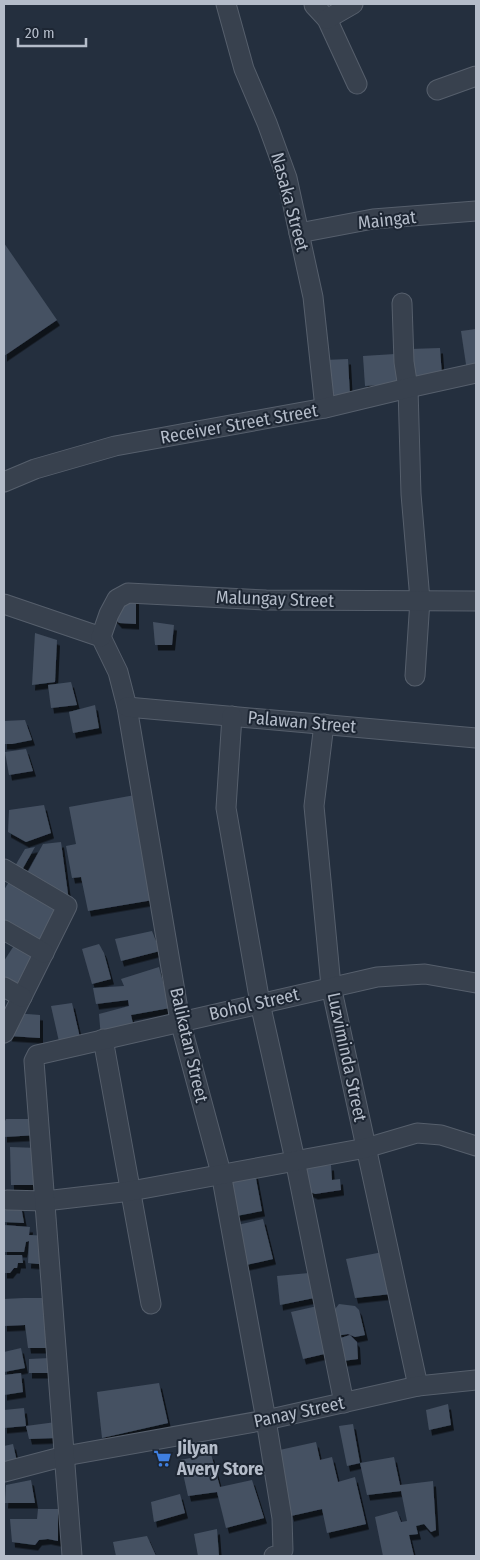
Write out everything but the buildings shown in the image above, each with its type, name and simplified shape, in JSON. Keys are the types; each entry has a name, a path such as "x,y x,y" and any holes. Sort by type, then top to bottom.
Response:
{"street":[{"name":"Nasaka Street","path":"226,4 244,69 267,123 287,178 313,297 325,408"},
{"path":"327,19 353,4"},
{"path":"314,5 327,19 357,84"},
{"path":"437,90 476,76"},
{"name":"Maingat","path":"299,233 373,219 476,211"},
{"path":"402,303 404,362 408,388 412,494 420,600 416,676"},
{"name":"Receiver Street Street","path":"4,482 34,469 116,446 325,408 476,374"},
{"name":"Malungay Street","path":"101,637 108,614 117,599 128,592 266,600 476,601"},
{"path":"4,604 101,637"},
{"name":"Balikatan Street","path":"101,637 118,672 127,707 180,1021 221,1173 282,1518 283,1550 277,1556"},
{"name":"Palawan Street","path":"127,707 476,738"},
{"path":"232,716 226,808 260,1003 295,1160 344,1403"},
{"name":"Luzviminda Street","path":"324,724 314,806 331,986 418,1386"},
{"path":"4,869 67,906 4,1033"},
{"path":"4,930 44,953"},
{"name":"Bohol Street","path":"45,1202 34,1061 37,1055 331,986 377,977 425,974 476,983"},
{"path":"4,987 22,997"},
{"path":"103,1039 151,1304"},
{"path":"7,1200 45,1202 130,1191 366,1148 417,1133 441,1135 476,1146"},
{"path":"45,1202 72,1556"},
{"name":"Panay Street","path":"4,1472 65,1456 266,1420 418,1386 476,1380"}],"place":[{"name":"Jilyan Avery Store","path":"163,1458"}]}
